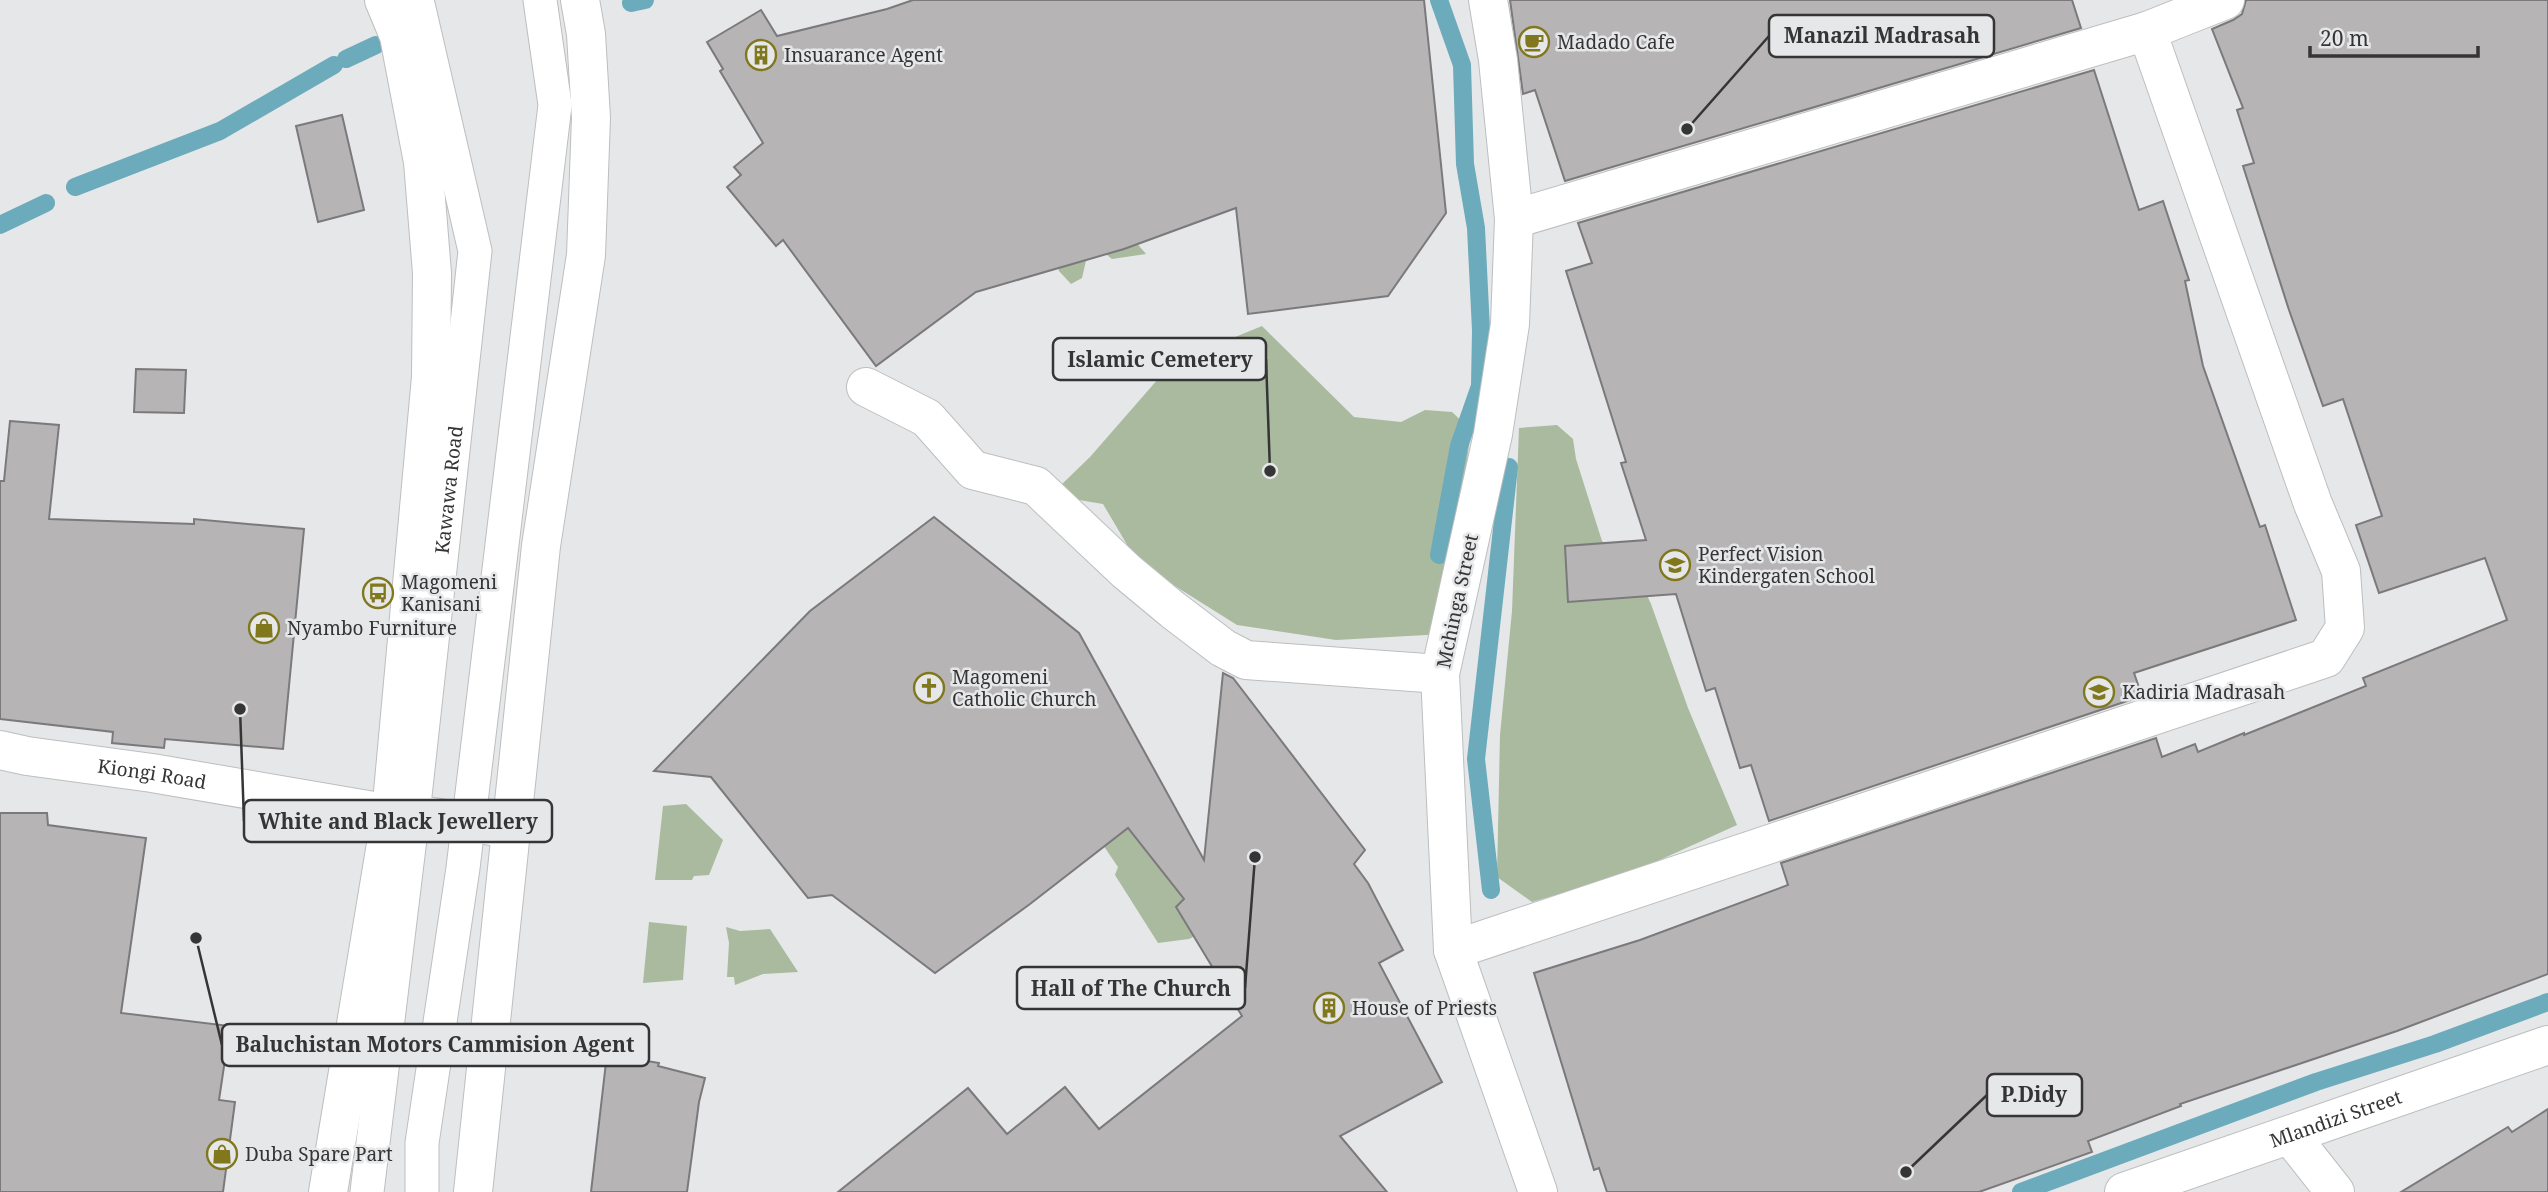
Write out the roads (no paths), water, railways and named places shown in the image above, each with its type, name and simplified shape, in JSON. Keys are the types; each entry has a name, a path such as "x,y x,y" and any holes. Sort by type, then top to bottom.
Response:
{"street":[{"name":"Kawawa Road","path":"328,1192 402,814 431,377 432,273 424,162 399,36 384,0"},
{"path":"473,1192 541,546 586,255 591,118 586,34 580,0"},
{"name":"Mchinga Street","path":"1488,0 1498,60 1514,219 1510,324 1493,434 1440,674 1453,950 1538,1192"},
{"path":"1514,219 2147,31 2225,0"},
{"path":"1453,950 2326,658 2345,628 2342,571 2313,504 2147,31"},
{"path":"866,387 928,418 973,470 1036,486 1154,594 1223,648 1246,660 1440,674"},
{"name":"Kiongi Road","path":"0,750 511,829"},
{"name":"Mlandizi Street","path":"2124,1192 2548,1045"},
{"path":"2290,1135 2335,1192"}],"lane":[{"name":"Kawawa Road","path":"367,1192 402,814 475,251 417,0"},
{"path":"422,1192 422,1143 468,823 555,105 540,0"}],"waterway":[{"path":"631,3 645,0"},
{"path":"1439,0 1462,65 1465,164 1476,228 1481,330 1480,386 1459,446 1439,555"},
{"path":"346,59 376,45"},
{"path":"75,187 220,131 334,65"},
{"path":"0,225 46,203"},
{"path":"1491,890 1476,759 1509,467"},
{"path":"2021,1192 2316,1082 2435,1044 2548,1002"}],"place":[{"name":"Madado Cafe","path":"1534,42"},
{"name":"Insuarance Agent","path":"761,55"},
{"name":"Manazil Madrasah","path":"1687,129"},
{"name":"Islamic Cemetery","path":"1270,471"},
{"name":"Perfect Vision Kindergaten School","path":"1675,565"},
{"name":"Magomeni Kanisani","path":"378,593"},
{"name":"Nyambo Furniture","path":"264,628"},
{"name":"Magomeni Catholic Church","path":"929,688"},
{"name":"Kadiria Madrasah","path":"2099,692"},
{"name":"White and Black Jewellery","path":"240,709"},
{"name":"Hall of The Church","path":"1255,857"},
{"name":"Baluchistan Motors Cammision Agent","path":"196,938"},
{"name":"House of Priests","path":"1329,1008"},
{"name":"Duba Spare Part","path":"222,1154"},
{"name":"P.Didy","path":"1906,1172"}]}
